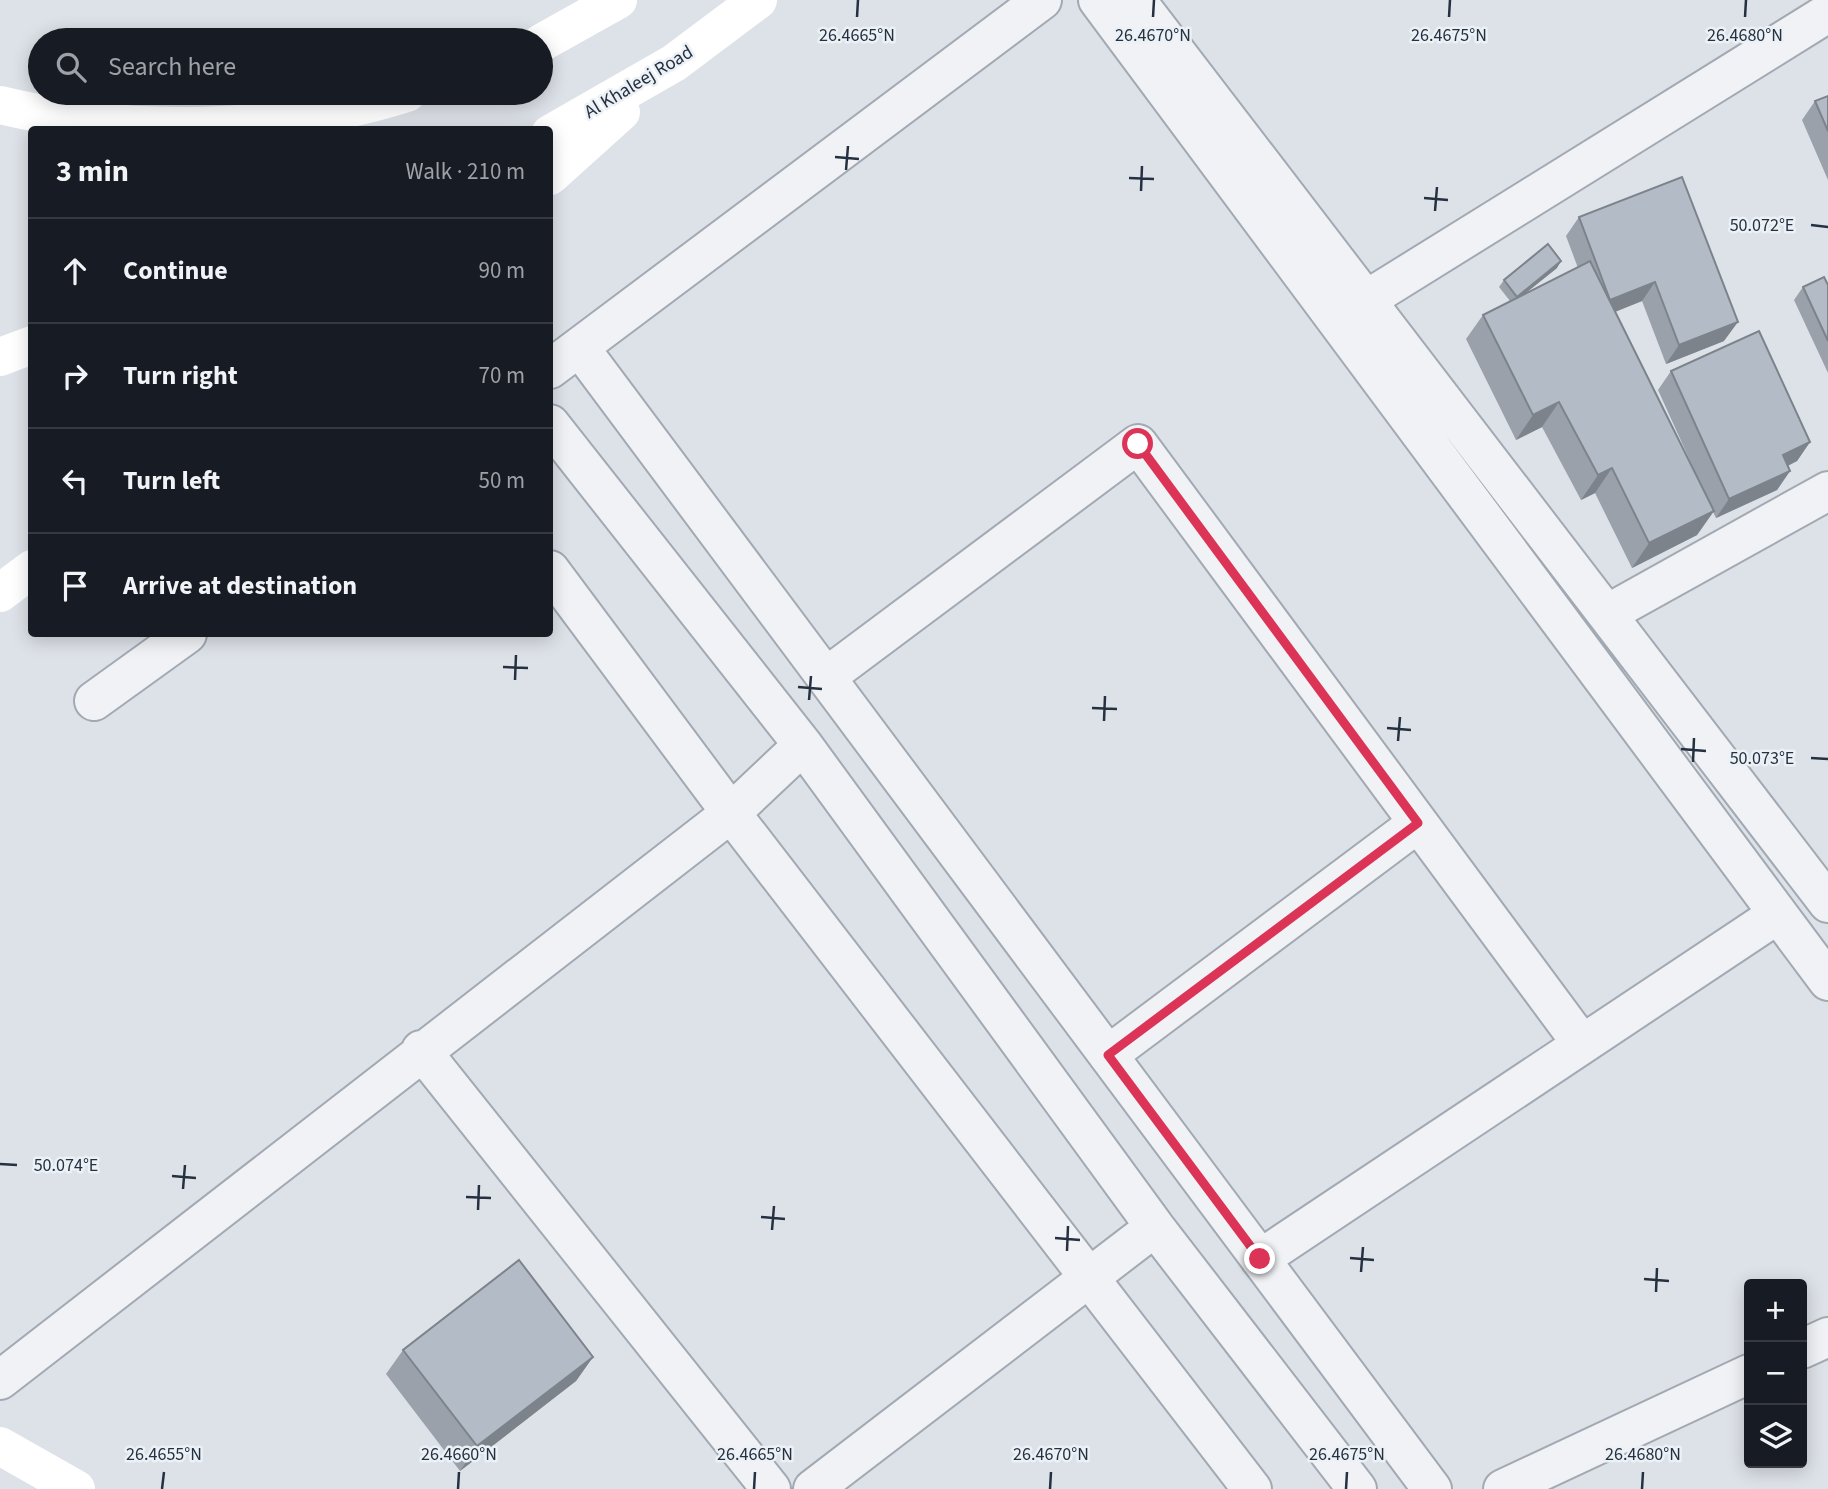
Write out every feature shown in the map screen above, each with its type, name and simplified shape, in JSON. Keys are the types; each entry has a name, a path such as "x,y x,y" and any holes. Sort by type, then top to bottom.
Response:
{"street":[{"path":"553,36 618,0"},
{"name":"Al Khaleej Road","path":"553,132 674,63 758,0"},
{"path":"553,367 1042,0"},
{"path":"1098,0 1828,981"},
{"path":"1136,0 1828,903"},
{"path":"1366,300 1828,13"},
{"path":"553,173 674,63"},
{"path":"0,105 85,121 242,124 317,116 360,105"},
{"path":"0,357 28,346"},
{"path":"580,348 1432,1489"},
{"path":"553,428 803,745 1155,1227 1357,1489"},
{"path":"826,677 1138,444 1582,1044"},
{"path":"1606,614 1828,491"},
{"path":"0,593 28,572"},
{"path":"553,574 731,813 1252,1489"},
{"path":"94,701 183,637"},
{"path":"0,1380 421,1050 731,813 803,745"},
{"path":"1108,1055 1418,823"},
{"path":"1260,1259 1778,914"},
{"path":"421,1050 771,1489"},
{"path":"813,1489 1155,1227"},
{"path":"1807,1347 1828,1337"},
{"path":"1503,1489 1744,1376"},
{"path":"0,1446 76,1489"}],"building":[{"path":"1828,96 1828,131 1815,101"},
{"path":"1682,177 1738,322 1679,345 1655,282 1610,300 1579,217"},
{"path":"1548,244 1561,261 1517,297 1504,280"},
{"path":"1590,261 1714,511 1649,543 1612,468 1598,475 1559,402 1533,415 1483,315"},
{"path":"1824,277 1828,285 1828,341 1803,287"},
{"path":"1759,331 1810,442 1783,455 1790,471 1729,499 1671,371"},
{"path":"519,1260 593,1357 477,1446 403,1350"}],"route":[{"path":"1138,444 1418,823 1108,1055 1260,1259"}]}
